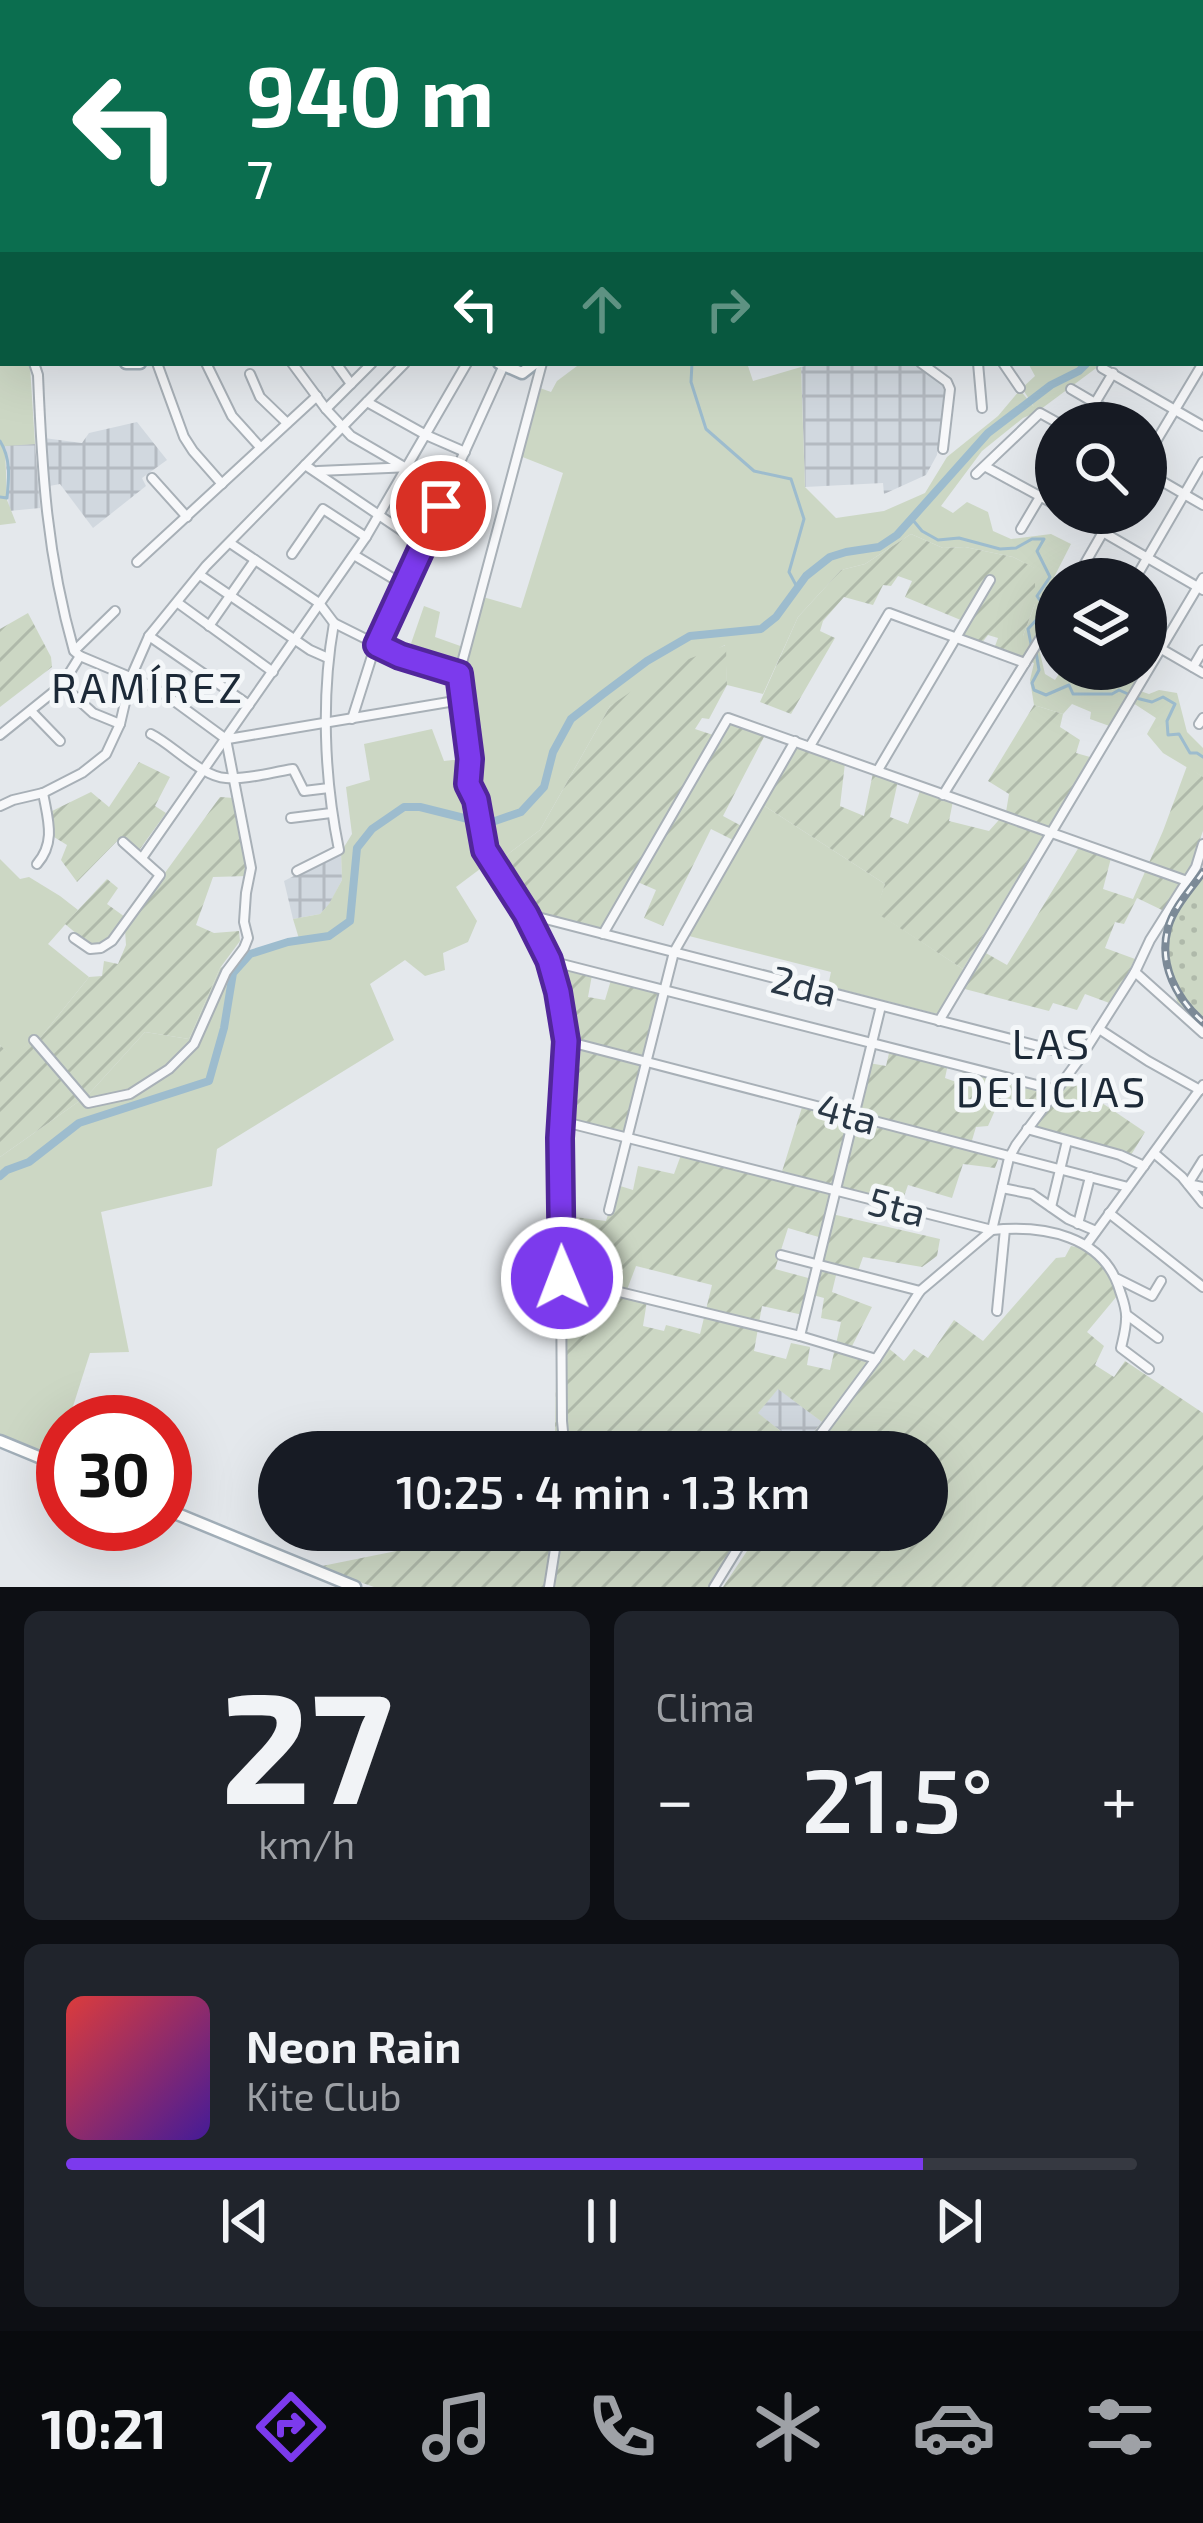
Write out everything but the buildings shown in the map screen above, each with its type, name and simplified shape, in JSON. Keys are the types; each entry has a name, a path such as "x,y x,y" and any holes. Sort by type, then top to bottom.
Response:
{"main road":[{"path":"505,366 522,374 534,366"},
{"path":"0,1441 36,1456"},
{"path":"192,1520 355,1587"}],"street":[{"path":"34,1040 88,1103 130,1094 170,1070 194,1044 226,971 244,948 251,868 226,740 170,698 77,653 58,595 47,528 35,366"},
{"path":"158,366 184,437 222,484"},
{"path":"207,366 232,416 260,448"},
{"path":"294,366 351,436 406,468"},
{"path":"338,366 351,384"},
{"path":"326,409 369,366"},
{"path":"0,806 43,793 106,754 149,637 200,575 401,366"},
{"path":"142,857 367,537 465,366"},
{"path":"352,719 377,645 500,366"},
{"path":"538,366 459,674 470,759 468,784 485,850 549,960 566,1041 560,1120 563,1431"},
{"path":"925,366 950,389 943,448"},
{"path":"978,366 982,407"},
{"path":"1005,366 1020,388"},
{"path":"1167,421 1201,366"},
{"path":"1102,368 1203,426"},
{"path":"1096,402 1113,373"},
{"path":"250,374 260,397 286,423"},
{"path":"522,374 537,381"},
{"path":"1071,389 1093,402"},
{"path":"137,562 317,396"},
{"path":"367,402 465,452"},
{"path":"976,474 1035,418"},
{"path":"1106,534 1147,558 1203,462"},
{"path":"305,465 423,546"},
{"path":"316,471 458,466"},
{"path":"986,467 1035,493"},
{"path":"152,478 187,517"},
{"path":"1167,484 1203,505"},
{"path":"1021,529 1035,506"},
{"path":"292,554 323,509 367,537"},
{"path":"230,543 319,603 334,623 400,656 459,674"},
{"path":"354,555 404,585"},
{"path":"209,626 255,560"},
{"path":"1167,568 1201,585 1167,641"},
{"path":"200,575 328,658"},
{"path":"878,770 990,580"},
{"path":"178,603 273,672"},
{"path":"0,735 62,686 77,653 115,611"},
{"path":"810,746 889,613 1025,664"},
{"path":"297,872 339,850 331,814 324,687 334,623"},
{"path":"149,637 249,705"},
{"path":"944,795 1035,647"},
{"path":"1193,667 1203,650"},
{"path":"1167,652 1203,673"},
{"path":"62,686 93,713 120,724"},
{"path":"939,1021 1137,690"},
{"path":"226,740 462,700"},
{"path":"31,711 60,741"},
{"path":"603,934 728,718 1187,881"},
{"path":"151,734 220,778 293,769 304,791 329,788"},
{"path":"609,1210 674,952 795,741"},
{"path":"37,864 48,851 50,839 43,793"},
{"path":"291,818 331,814"},
{"path":"74,938 90,949 112,940 160,875 123,842"},
{"path":"823,1431 920,1291 992,1230 1010,1158 1135,972 1196,867 1203,844"},
{"name":"2da","path":"526,914 1081,1058"},
{"path":"549,960 1056,1090"},
{"path":"1135,972 1203,1033"},
{"path":"800,1336 881,1006"},
{"path":"1099,1029 1201,1087 1087,1244 1117,1279 1127,1315 1121,1348 1149,1369"},
{"name":"4ta","path":"566,1041 1128,1187"},
{"name":"5ta","path":"560,1120 992,1230 1032,1228 1087,1244"},
{"path":"1027,1129 1144,1166"},
{"path":"1051,1207 1067,1141"},
{"path":"1154,1153 1203,1204"},
{"path":"1188,1184 1203,1160"},
{"path":"1078,1224 1090,1177"},
{"path":"1188,1184 1203,1187"},
{"path":"1002,1188 1033,1194 1096,1231"},
{"path":"1109,1213 1203,1287"},
{"path":"997,1311 1005,1229"},
{"path":"781,1255 920,1291"},
{"path":"562,1278 877,1359"},
{"path":"1117,1279 1152,1295 1161,1281"},
{"path":"1127,1315 1157,1338"},
{"path":"549,1587 555,1551"},
{"path":"714,1587 736,1551"}],"shaded area":[{"path":"918,366 946,385 937,455 926,475 884,494 883,483 805,487 801,367"},
{"path":"137,422 167,460 142,478 146,486 93,528 60,484 44,487 44,438 82,443 89,433"},
{"path":"35,444 40,508 9,511 5,445"},
{"path":"341,852 342,880 329,905 320,914 293,919 284,881"},
{"path":"778,1388 822,1422 815,1431 781,1431 757,1413"}],"green space":[{"path":"0,366 30,366 35,444 5,446 7,500 16,523 0,525"},
{"path":"577,366 748,366 753,381 801,367 805,487 836,518 884,511 925,493 947,457 998,416 1020,390 1034,407 1022,388 1035,376 1030,366 1099,366 1050,402 1035,402 1035,413 982,451 941,506 953,513 967,502 988,512 993,531 1011,539 1051,534 1071,544 1064,558 1035,558 1035,604 1034,568 1013,557 965,547 943,548 911,534 865,564 841,570 798,617 763,694 727,685 725,645 610,706 540,830 456,887 477,921 468,942 443,953 445,970 425,976 405,960 370,984 394,1040 217,1149 212,1186 101,1212 129,1352 90,1353 77,1395 36,1395 36,1451 0,1437 0,1157 88,1095 145,1032 189,1039 220,968 250,952 300,942 293,919 320,914 342,880 341,852 352,834 346,787 370,780 364,744 432,729 444,761 471,758 459,672 407,655 424,606 440,612 435,637 466,648 483,597 521,608 563,473 520,456 537,387 551,392"},
{"path":"911,534 943,548 965,547 1013,557 1035,568 1035,604 1023,636 1029,650 1024,659 994,649 998,638 988,635 981,644 961,637 968,623 905,597 912,581 898,576 891,586 883,585 873,605 844,597 823,621 820,631 835,638 791,714 760,702 798,617 841,570 865,564"},
{"path":"1035,604 1035,690 1177,693 1187,732 1203,748 1203,777 1163,753 1147,734 1156,718 1133,703 1115,728 1090,719 1091,712 1072,704 1063,714 1034,705 1030,680 1034,663 1024,659 1023,636"},
{"path":"28,613 52,667 0,707 0,629"},
{"path":"726,645 727,685 709,719 702,718 695,729 719,737 729,722 765,735 723,816 749,830 741,844 711,829 663,926 644,918 656,890 633,880 606,932 528,912 500,860 540,830 610,706 667,667"},
{"path":"1034,705 1063,714 1060,727 1080,740 1076,753 1090,757 963,969 875,912 885,884 763,805 796,744 845,763 840,806 864,816 873,773 898,781 890,817 908,824 920,791 953,801 949,821 989,831 1006,812 1009,794 988,781"},
{"path":"139,762 170,777 155,806 166,813 140,849 121,837 77,882 61,860 67,845 54,837 50,812 91,792 109,807"},
{"path":"1187,766 1203,777 1203,831 1187,875 1164,911 1137,898 1124,924 1115,922 1105,948 1135,959 1112,1004 1085,994 1077,1010 1053,1003 1049,1011 961,988 984,952 1007,965 1079,847 1111,858 1103,889 1133,899"},
{"path":"220,797 234,798 248,876 213,877 196,925 214,933 239,931 240,941 220,968 189,1039 145,1032 88,1095 0,1157 0,1045 10,1055 41,1037 89,977 102,976 104,961 118,964 130,921"},
{"path":"763,805 885,884 876,912 963,969 937,1014 828,986 831,972 689,936"},
{"path":"0,859 20,879 29,877 78,910 48,944 89,977 41,1037 10,1056 0,1045"},
{"path":"1203,872 1203,1028 1178,1005 1165,958 1171,916"},
{"path":"107,879 118,888 107,904 125,917 106,939 90,945 65,924"},
{"path":"549,962 592,975 588,997 605,1000 611,980 660,992 624,1134 560,1117 563,1040"},
{"path":"890,1049 948,1064 945,1078 959,1083 964,1068 1050,1090 1038,1105 1001,1097 988,1126 976,1127 970,1147 999,1157 995,1168 963,1164 952,1198 908,1185 901,1205 838,1190 832,1214 940,1239 937,1256 922,1267 863,1257 858,1271 838,1267 832,1292 872,1307 851,1348 876,1357 816,1431 822,1422 778,1389 758,1413 781,1431 555,1431 559,1215 606,1221 617,1185 633,1190 638,1166 674,1174 681,1155 780,1178 803,1104 855,1117 869,1063 886,1066","holes":["788,1228 822,1238 812,1279 775,1269","636,1266 712,1285 700,1334 666,1325 664,1331 643,1326 647,1301 625,1295","809,1294 824,1298 821,1318 841,1322 830,1370 807,1365 810,1347 791,1343 786,1359 754,1351 762,1306 803,1315"]},
{"path":"1068,1080 1145,1132 1131,1155 1033,1129"},
{"path":"1071,1246 1089,1252 1106,1271 1117,1296 1087,1332 1104,1346 1095,1365 1114,1377 1125,1361 1203,1413 1203,1587 723,1587 747,1551 948,1551 948,1431 827,1431 887,1347 904,1361 914,1349 928,1358 954,1320 983,1341 1056,1258 1065,1257"},
{"path":"396,1551 733,1551 709,1587 374,1587 317,1567"}],"waterway":[{"path":"692,366 691,382 706,429 754,471 791,479 804,519 789,572 797,587"},
{"path":"0,1176 29,1162 79,1123 209,1081 233,973 250,954 329,936 350,921 357,848 372,829 404,807 495,821 521,812 544,787 553,752 571,719 647,661 690,636 761,629 776,617 806,576 830,557 879,547 897,535 988,433 1084,366"},
{"path":"0,441 9,476 7,498 0,497"},
{"path":"912,519 938,540 959,538 1000,549 1044,539 1037,551 1050,577 1037,596 1043,605 1028,629 1031,644"},
{"path":"1035,677 1034,690 1046,695 1058,690"},
{"path":"1071,690 1073,694 1119,690"},
{"path":"1119,690 1128,694"},
{"path":"1136,698 1152,702 1163,697 1175,704 1167,721 1168,735 1179,734 1190,753 1203,757"}],"railway":[{"path":"1203,872 1174,913 1166,942 1172,980 1203,1022"}],"district":[{"name":"RAMÍREZ","path":"148,688"},
{"name":"LAS DELICIAS","path":"1052,1068"}],"route":[{"path":"441,506 377,645 459,674 470,759 468,784 476,800 485,850 526,914 554,975 566,1041 560,1120 562,1278"}]}
